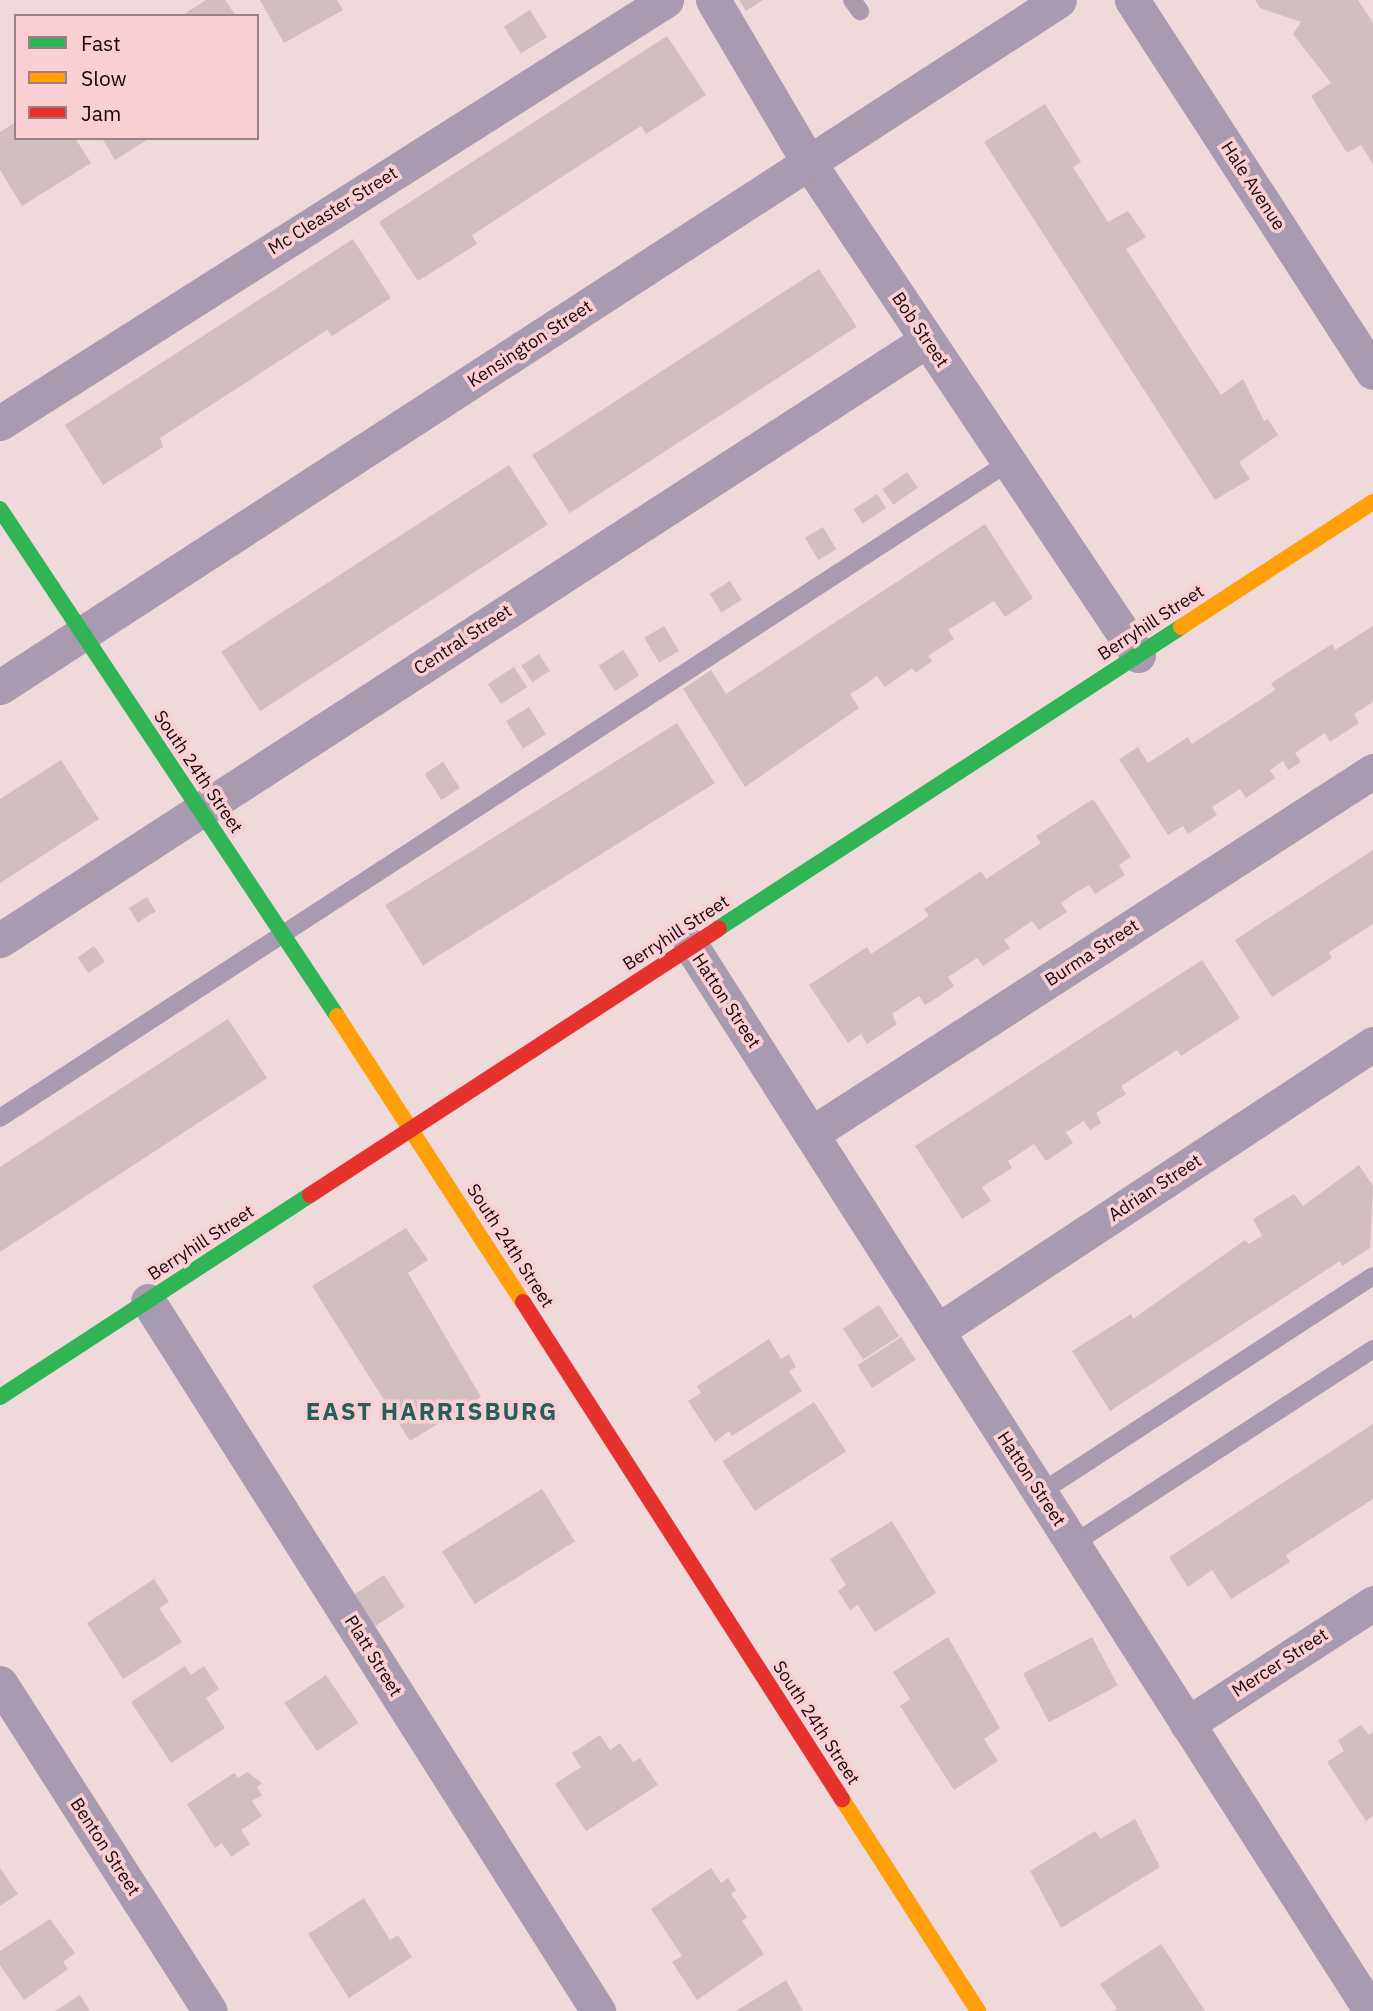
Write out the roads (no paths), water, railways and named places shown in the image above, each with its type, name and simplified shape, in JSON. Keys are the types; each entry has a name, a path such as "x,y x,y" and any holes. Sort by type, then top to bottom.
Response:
{"street":[{"name":"Mc Cleaster Street","path":"0,423 666,0"},
{"name":"Bob Street","path":"713,0 808,163 1138,654"},
{"name":"Kensington Street","path":"0,687 1059,0"},
{"name":"Hale Avenue","path":"1132,0 1373,372"},
{"name":"Central Street","path":"0,940 927,340"},
{"name":"Berryhill Street","path":"0,1397 1373,502"},
{"name":"South 24th Street","path":"0,509 412,1129 978,2011"},
{"name":"Burma Street","path":"811,1134 1373,771"},
{"name":"Hatton Street","path":"691,946 1371,2011"},
{"name":"Adrian Street","path":"937,1331 1373,1044"},
{"name":"Platt Street","path":"148,1301 598,2011"},
{"name":"Mercer Street","path":"1187,1724 1373,1603"},
{"name":"Benton Street","path":"0,1684 210,2011"}],"lane":[{"path":"0,1118 1009,462"},
{"path":"1040,1493 1373,1276"},
{"path":"1073,1544 1373,1349"}],"district":[{"name":"EAST HARRISBURG","path":"432,1412"}]}
